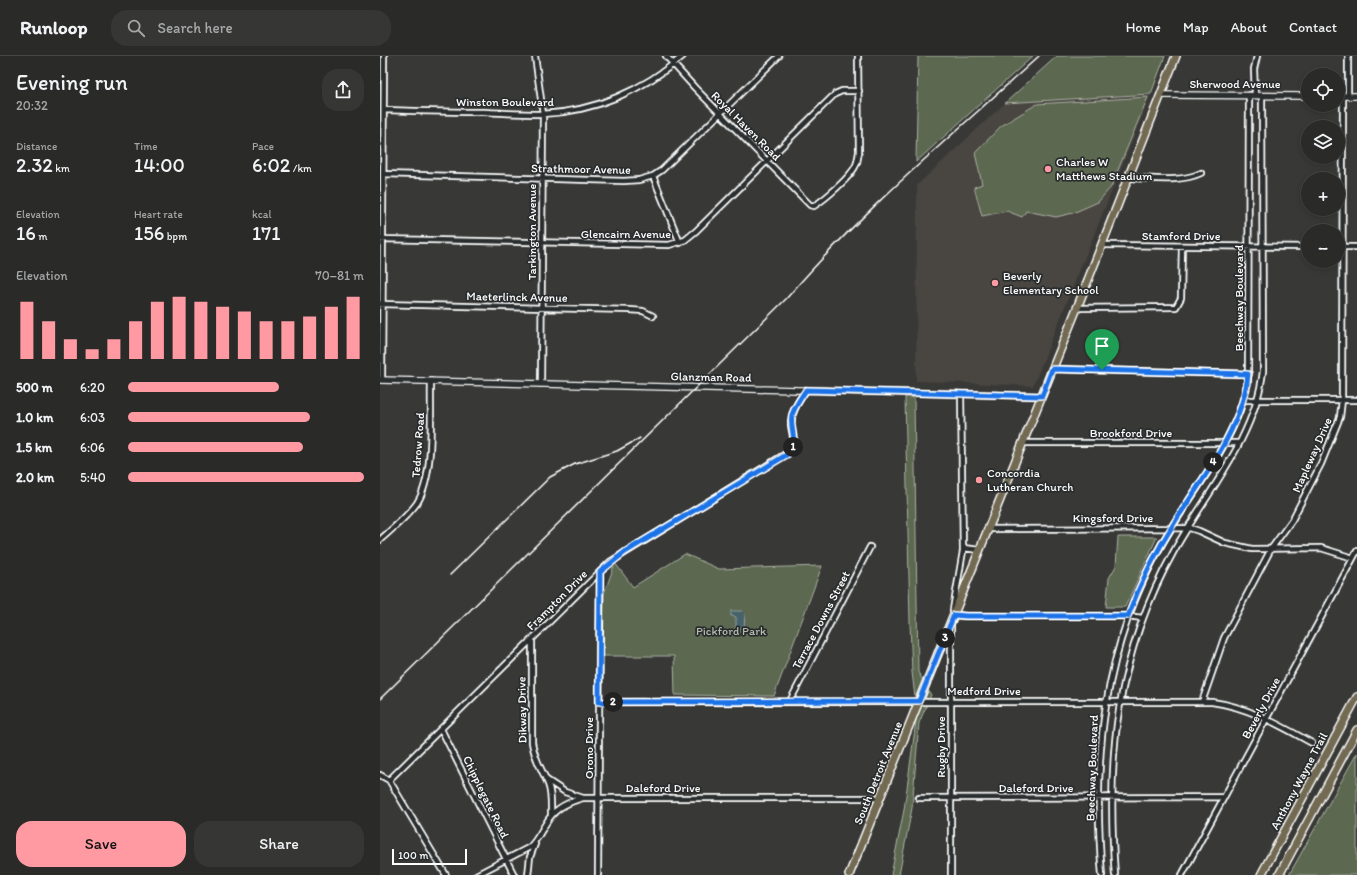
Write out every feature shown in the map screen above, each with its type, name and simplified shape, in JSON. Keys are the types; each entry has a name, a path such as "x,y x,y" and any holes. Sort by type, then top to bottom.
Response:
{"main road":[{"name":"South Detroit Avenue","path":"849,875 989,529 1176,56"},
{"name":"Anthony Wayne Trail","path":"1261,875 1357,697"},
{"path":"1279,875 1357,730"}],"street":[{"path":"381,380 381,239 384,56"},
{"name":"Tarkington Avenue","path":"535,56 543,114 541,384"},
{"name":"Royal Haven Road","path":"666,56 720,114 810,205 814,206 823,201 856,165 859,152 859,91"},
{"name":"Winston Boulevard","path":"384,110 543,114 582,109 622,95 650,81 683,56"},
{"name":"Strathmoor Avenue","path":"383,174 624,180 639,180 653,176 677,158 779,56"},
{"path":"858,56 859,91"},
{"name":"Beechway Boulevard","path":"1102,875 1099,798 1100,750 1105,702 1118,646 1128,616 1152,563 1172,528 1201,484 1224,443 1244,400 1248,374 1252,95 1254,69 1258,56"},
{"name":"Mapleway Drive","path":"1345,80 1348,56"},
{"name":"Glencairn Avenue","path":"381,239 669,245 680,243 693,234 835,94 842,91 859,91"},
{"name":"Sherwood Avenue","path":"1161,95 1301,96"},
{"name":"Beechway Boulevard","path":"1115,875 1113,798 1114,743 1119,702 1131,650 1142,618 1164,569 1187,528 1209,496 1239,443 1258,400 1263,371 1262,96"},
{"path":"1345,96 1357,96"},
{"name":"Mapleway Drive","path":"1340,224 1343,112"},
{"path":"1128,178 1181,178 1191,177 1201,173"},
{"path":"653,176 680,243"},
{"name":"Stamford Drive","path":"1102,245 1301,246"},
{"path":"1077,308 1176,307 1181,298 1182,246"},
{"path":"1345,247 1357,247"},
{"name":"Mapleway Drive","path":"1202,702 1224,638 1271,549 1292,520 1318,471 1340,416 1342,400 1340,268"},
{"name":"Maeterlinck Avenue","path":"381,304 637,311 653,316"},
{"path":"1052,369 1248,374"},
{"name":"Glanzman Road","path":"381,380 1042,396"},
{"name":"Tedrow Road","path":"380,540 416,504 424,488 429,455 431,381"},
{"name":"Frampton Drive","path":"389,780 600,572 625,552 788,454 792,450 794,444 791,425 792,416 806,390"},
{"name":"Rugby Drive","path":"951,875 951,623 963,548 961,394"},
{"path":"1244,400 1357,400"},
{"name":"Brookford Drive","path":"1023,443 1239,443"},
{"name":"Kingsford Drive","path":"989,529 1187,528 1200,531 1231,544 1252,549 1320,548 1353,558"},
{"name":"Terrace Downs Street","path":"790,701 870,547"},
{"path":"963,548 980,550"},
{"name":"Beverly Drive","path":"1182,875 1357,551"},
{"name":"Orono Drive","path":"598,875 600,572"},
{"path":"954,615 1128,616 1142,618"},
{"name":"Dikway Drive","path":"532,640 532,742 534,756 549,785 551,816"},
{"name":"Medford Drive","path":"599,702 1202,702 1238,707 1266,719 1312,743"},
{"name":"Chipplegate Road","path":"441,729 514,875"},
{"path":"380,775 389,780 446,875"},
{"name":"Dikway Drive","path":"544,777 565,792 583,798"},
{"name":"Daleford Drive","path":"919,798 1224,797"},
{"name":"Daleford Drive","path":"476,875 530,847 551,816 569,803 583,798 879,798"},
{"path":"528,875 530,857 536,840"}],"shaded area":[{"name":"Beverly Elementary School","path":"1151,94 1033,386 916,381 917,185 1005,103"}],"green space":[{"path":"918,56 1033,56 916,162"},
{"path":"1057,56 1165,56 1151,94 1005,103"},
{"name":"Charles W Matthews Stadium","path":"1148,97 1111,187 1098,202 1073,213 1056,217 1026,211 1022,217 1007,211 982,216 974,187 982,184 975,153 1001,126 1037,104"},
{"path":"905,397 914,397 918,672 931,695 919,723 912,808 899,875 891,875 904,810 917,714 912,672 910,623"},
{"path":"1118,537 1157,537 1125,607 1106,607 1109,578 1116,566"},
{"name":"Pickford Park","path":"685,554 719,569 822,566 774,696 675,695 674,656 603,656 604,594 615,563 633,587"},
{"path":"1357,753 1357,875 1289,875"}],"water":[{"path":"731,611 742,611 745,614 744,628 736,628 736,617 731,616"}],"railway":[{"path":"380,699 786,299 815,266 877,204 1039,56"},
{"path":"450,575 550,477 575,464 617,451 640,438"}],"place":[{"name":"Charles W Matthews Stadium","path":"1048,169"},
{"name":"Beverly Elementary School","path":"995,283"},
{"name":"Concordia Lutheran Church","path":"979,480"}],"route":[{"path":"1052,369 1102,370 1248,374 1248,383 1245,396 1231,429 1198,489 1163,542 1128,616 954,615 919,701 599,702 600,572 617,557 788,454 792,450 794,444 791,425 792,416 797,404 806,390 1042,396 1052,369"}]}
